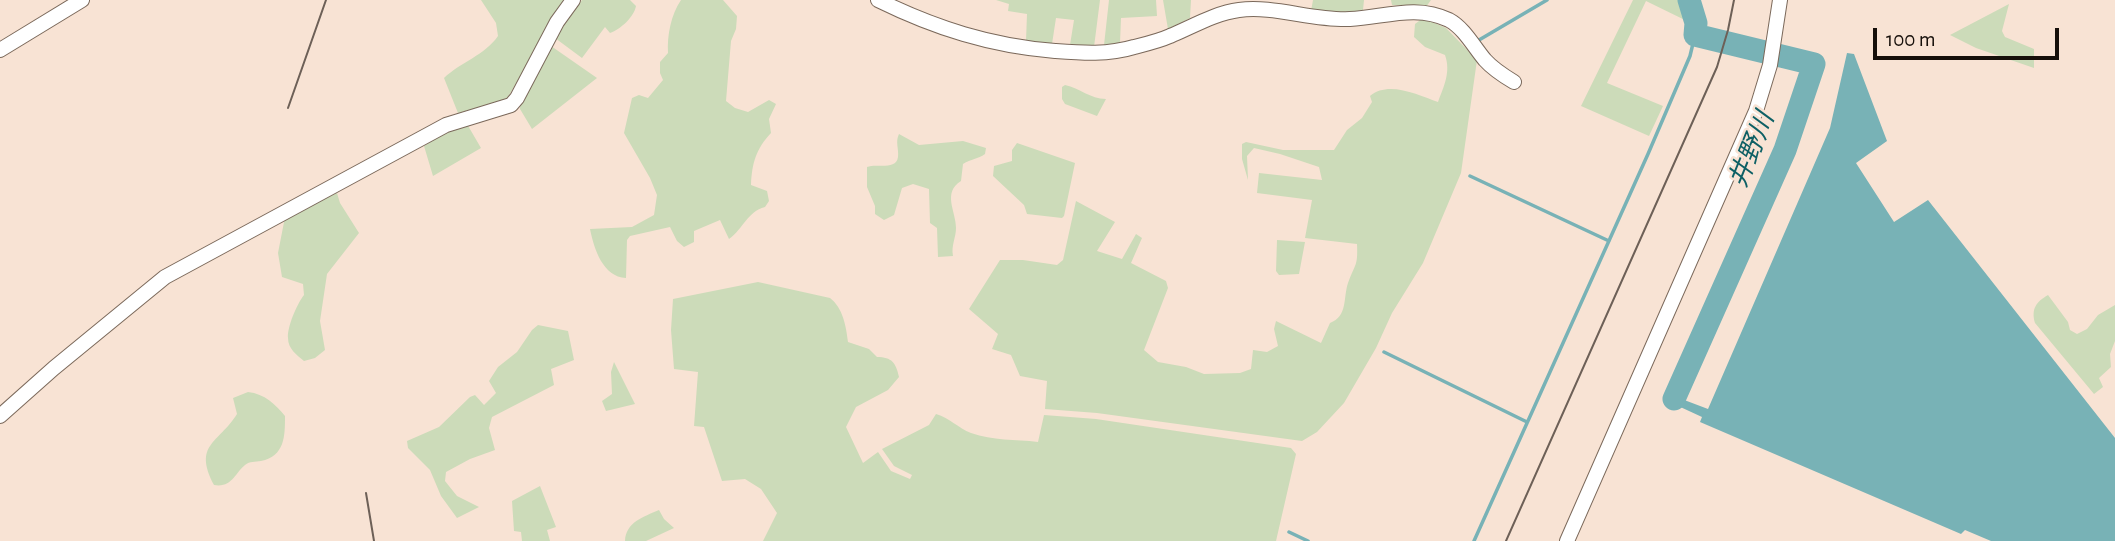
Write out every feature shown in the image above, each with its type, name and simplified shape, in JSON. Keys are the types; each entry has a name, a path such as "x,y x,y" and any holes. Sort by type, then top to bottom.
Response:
{"street":[{"path":"0,50 82,0"},
{"path":"0,416 165,277 446,125 511,105 557,22 573,0"},
{"path":"878,0 963,36 1023,49 1077,53 1131,48 1166,38 1224,13 1241,9 1319,19 1351,19 1409,11 1423,12 1456,24 1486,61 1514,82"},
{"path":"1567,541 1756,111 1770,65 1780,0"}],"green space":[{"path":"481,0 565,0 508,97 458,113 444,78 493,43 498,36 496,23"},
{"path":"582,0 630,0 636,6 630,18 618,29 610,33 605,27 582,58 555,38"},
{"path":"681,0 723,0 737,16 731,41 726,101 735,108 748,112 769,100 776,104 769,119 771,133 758,151 751,185 767,191 769,201 765,207 750,216 729,239 720,220 694,231 694,242 684,247 677,241 670,227 630,236 627,240 626,278 611,273 601,261 590,229 632,227 654,215 657,195 624,133 632,98 639,95 648,98 663,80 660,62 668,53 670,25"},
{"path":"996,0 1100,0 1094,47 1070,45 1074,20 1056,18 1052,44 1026,41 1027,14 1008,11 1009,4"},
{"path":"1109,0 1156,0 1157,16 1121,18 1120,43 1104,45"},
{"path":"1163,0 1191,0 1190,18 1168,29"},
{"path":"1313,0 1364,0 1363,10 1349,13 1311,11"},
{"path":"1391,0 1431,0 1426,7 1392,5"},
{"path":"1633,0 1685,0 1691,23 1646,1 1607,83 1663,106 1649,136 1581,106"},
{"path":"2009,4 2002,31 2005,37 2034,49 2034,68 1976,48 1950,35"},
{"path":"1423,18 1446,28 1477,60 1461,173 1423,263 1392,313 1376,348 1344,403 1317,432 1302,441 1097,413 1045,409 1047,381 1020,376 1011,355 992,349 998,334 969,309 1000,260 1057,265 1063,260 1076,201 1115,222 1097,251 1122,259 1136,234 1142,238 1131,263 1166,281 1168,288 1144,350 1158,362 1186,367 1204,374 1240,373 1251,369 1253,350 1267,352 1278,346 1274,329 1276,321 1321,343 1330,323 1340,316 1342,311 1356,261 1357,244 1305,238 1312,200 1257,193 1259,173 1322,180 1319,167 1254,148 1247,156 1248,180 1242,159 1242,144 1246,142 1283,150 1334,150 1347,130 1362,118 1372,102 1370,96 1377,91 1404,90 1438,102 1446,79 1447,61 1445,55 1425,47 1414,37 1415,24"},
{"path":"551,46 597,78 532,129 520,105"},
{"path":"1065,85 1106,99 1097,116 1065,104 1062,87"},
{"path":"467,124 481,148 433,176 424,146 447,131"},
{"path":"899,134 919,145 963,141 986,148 985,154 963,164 961,181 952,191 951,203 956,228 953,256 938,257 937,228 930,223 929,189 913,184 902,188 894,215 884,220 875,214 875,206 867,187 867,167 894,164 898,157"},
{"path":"1017,143 1075,163 1062,218 1027,214 1024,205 993,176 994,166 1012,161 1012,150"},
{"path":"337,193 340,203 359,233 327,274 320,321 325,350 315,358 304,361 288,342 291,322 304,295 303,284 282,277 278,253 285,217"},
{"path":"1277,240 1305,242 1299,274 1279,275 1276,271"},
{"path":"758,282 830,298 841,312 848,342 869,349 877,357 886,358 895,365 899,377 888,390 856,407 846,427 863,463 878,452 891,471 910,479 912,475 894,466 882,449 929,425 936,414 971,433 1004,439 1038,442 1044,415 1096,419 1291,448 1296,454 1276,541 763,541 777,513 761,489 745,479 722,481 704,427 694,426 698,372 674,369 671,330 673,299"},
{"path":"2048,295 2068,322 2070,330 2077,334 2087,329 2098,315 2115,305 2115,341 2110,354 2111,367 2099,378 2103,387 2094,394 2035,323 2036,306"},
{"path":"538,325 568,331 574,360 551,369 554,385 492,417 489,428 495,450 446,472 445,481 457,496 479,507 457,518 441,496 430,470 408,448 407,441 439,427 470,397 475,395 484,405 496,393 489,381 498,367 517,352"},
{"path":"614,362 635,404 606,411 602,401 612,394 611,372"},
{"path":"248,392 269,400 285,416 282,444 275,455 251,462 229,482 214,485 208,471 207,452 237,414 233,398"},
{"path":"540,486 556,527 547,530 550,541 522,541 521,532 514,531 512,501"},
{"path":"659,510 674,528 646,541 625,541 632,525"}],"water":[{"path":"1847,53 1854,54 1887,141 1856,163 1894,222 1928,200 2115,438 2115,541 1991,541 1965,530 1961,534 1700,422 1702,417 1676,405 1679,398 1708,409 1830,128"}],"waterway":[{"path":"1479,40 1547,0"},
{"name":"井野川","path":"1674,399 1785,150 1814,64 1695,35 1696,23 1689,0"},
{"path":"1474,541 1648,154 1690,56 1695,35"},
{"path":"1470,176 1609,241"},
{"path":"1384,352 1527,422"},
{"path":"1289,532 1308,541"}],"tram line":[{"path":"288,108 326,0"},
{"path":"1506,541 1717,67 1734,0"},
{"path":"366,493 374,541"}]}
